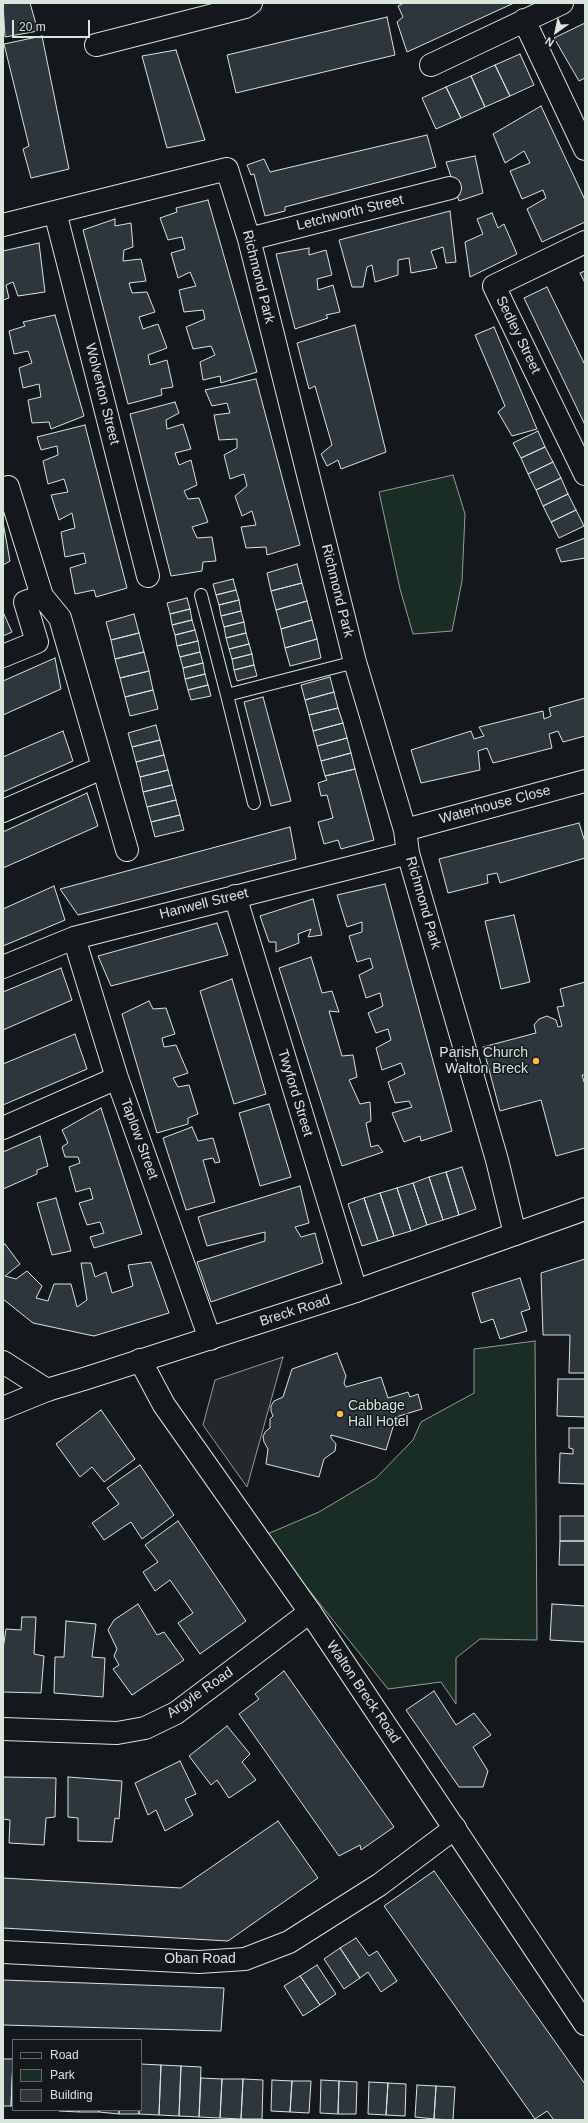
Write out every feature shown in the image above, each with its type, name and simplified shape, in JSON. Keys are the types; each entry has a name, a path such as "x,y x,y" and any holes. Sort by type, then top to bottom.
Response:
{"street":[{"path":"96,45 246,7 251,3"},
{"path":"431,65 562,3"},
{"path":"524,20 585,149"},
{"name":"Richmond Park","path":"3,225 227,169 250,239 355,662 405,830 408,853 497,1160 514,1234"},
{"name":"Letchworth Street","path":"250,239 450,188"},
{"name":"Wolverton Street","path":"55,212 148,576"},
{"name":"Sedley Street","path":"585,242 494,286 585,474"},
{"path":"6,489 42,596 60,618 83,695 102,768 127,850"},
{"path":"3,656 37,642 26,602 42,596"},
{"path":"3,811 102,768"},
{"name":"Waterhouse Close","path":"405,830 585,781"},
{"name":"Hanwell Street","path":"3,967 74,938 408,853"},
{"name":"Twyford Street","path":"235,896 356,1291"},
{"name":"Taplow Street","path":"74,938 117,1078 210,1338"},
{"path":"3,1128 117,1078"},
{"name":"Breck Road","path":"3,1408 47,1390 356,1291 585,1208"},
{"name":"Walton Breck Road","path":"140,1360 164,1405 310,1612 585,2024"},
{"path":"3,1362 47,1390"},
{"name":"Argyle Road","path":"3,1729 117,1733 145,1728 176,1713 310,1612"},
{"name":"Oban Road","path":"3,1952 199,1962 245,1959 289,1942 379,1885 455,1828"}],"lane":[{"path":"201,594 254,803"},
{"path":"227,695 355,662"}],"green space":[{"path":"453,475 465,514 462,581 452,631 413,634 400,589 379,492"},
{"path":"535,1341 537,1640 480,1639 456,1658 456,1704 441,1682 388,1689 265,1535 319,1512 376,1478 413,1440 421,1422 474,1393 474,1349"}],"shaded area":[{"path":"283,1357 247,1487 203,1425 215,1380"}],"building":[{"path":"3,3 30,3 38,31 5,37"},
{"path":"404,3 514,3 407,52 397,22 403,17 398,6"},
{"path":"387,17 395,55 236,93 227,55"},
{"path":"585,23 585,78 579,81 554,38"},
{"path":"42,36 69,169 31,178 23,149 29,146 4,44"},
{"path":"176,50 205,140 167,148 142,56"},
{"path":"520,54 534,85 510,96 495,65"},
{"path":"495,65 510,96 485,107 471,76"},
{"path":"471,76 485,107 461,118 446,87"},
{"path":"446,87 461,118 436,129 422,98"},
{"path":"541,106 585,200 585,222 542,242 527,209 546,198 543,190 522,199 510,171 530,163 524,151 505,163 493,134"},
{"path":"427,135 436,167 285,207 285,211 265,216 254,174 251,175 247,165 264,159 270,172"},
{"path":"475,156 483,193 459,201 446,162"},
{"path":"208,200 257,372 221,383 220,376 203,380 200,362 215,355 211,346 193,349 186,327 205,319 203,310 184,312 179,290 196,286 190,272 178,278 171,253 185,249 182,237 168,240 160,218 177,212 176,208"},
{"path":"450,211 456,262 446,263 443,247 431,251 437,268 411,273 409,258 398,260 398,275 375,282 372,265 367,267 363,287 352,287 339,240"},
{"path":"492,213 498,228 504,224 517,254 470,277 465,242 483,234 477,219"},
{"path":"115,219 115,226 131,223 133,247 124,250 123,261 141,259 146,281 129,283 132,293 147,292 155,312 139,317 143,329 158,324 167,348 148,355 150,365 167,360 173,387 161,389 162,395 128,404 83,230"},
{"path":"39,243 45,292 18,296 13,282 6,285 9,298 3,300 3,251"},
{"path":"309,248 309,255 326,250 332,275 317,279 318,290 333,285 340,312 326,315 328,318 295,329 276,254"},
{"path":"585,271 585,283 580,273"},
{"path":"547,287 585,365 585,425 524,298"},
{"path":"55,315 84,416 51,429 49,422 32,423 28,400 41,397 39,384 23,388 19,368 32,363 28,351 14,354 9,331 25,326 23,322"},
{"path":"355,325 386,452 341,469 338,460 327,466 321,454 332,445 315,386 309,389 297,343"},
{"path":"494,327 537,429 512,436 498,412 505,406 475,335"},
{"path":"256,379 300,545 267,555 266,547 246,548 241,527 256,525 252,511 242,516 235,496 247,486 244,474 230,479 224,455 237,448 237,439 219,440 214,415 230,413 227,403 212,406 205,390"},
{"path":"175,402 179,413 166,420 167,429 183,424 191,449 175,453 179,465 191,460 197,485 184,491 188,499 199,498 208,522 192,527 197,538 212,537 216,561 203,562 202,571 171,576 130,414"},
{"path":"85,425 127,588 96,597 94,590 75,594 70,568 86,563 84,553 65,557 61,532 75,528 72,513 59,520 51,495 68,492 64,479 48,484 43,461 58,455 57,446 41,450 37,437"},
{"path":"538,431 545,447 521,458 513,443"},
{"path":"545,447 553,462 528,474 521,458"},
{"path":"553,462 561,478 536,490 528,474"},
{"path":"561,478 568,494 543,506 536,490"},
{"path":"568,494 576,510 551,522 543,506"},
{"path":"576,510 584,526 559,538 551,522"},
{"path":"3,522 10,561 3,565"},
{"path":"585,538 585,558 561,562 556,549"},
{"path":"297,564 302,583 271,591 267,573"},
{"path":"233,579 236,590 216,595 213,584"},
{"path":"302,583 307,601 276,610 271,591"},
{"path":"236,590 239,600 219,605 216,595"},
{"path":"187,598 190,609 170,614 167,603"},
{"path":"239,600 241,611 221,616 219,605"},
{"path":"307,601 312,620 281,629 276,610"},
{"path":"190,609 192,620 172,625 170,614"},
{"path":"241,611 244,622 224,627 221,616"},
{"path":"3,612 12,632 3,636"},
{"path":"134,614 139,633 111,640 106,622"},
{"path":"192,620 195,630 175,635 172,625"},
{"path":"312,620 317,639 285,648 281,629"},
{"path":"244,622 246,633 226,638 224,627"},
{"path":"195,630 198,641 177,646 175,635"},
{"path":"139,633 144,652 115,659 111,640"},
{"path":"246,633 249,644 229,649 226,638"},
{"path":"317,639 321,658 290,666 285,648"},
{"path":"198,641 200,652 180,657 177,646"},
{"path":"249,644 252,654 232,659 229,649"},
{"path":"144,652 149,671 120,678 115,659"},
{"path":"200,652 203,663 183,668 180,657"},
{"path":"252,654 254,665 234,670 232,659"},
{"path":"55,658 61,689 3,715 3,681"},
{"path":"203,663 205,674 185,679 183,668"},
{"path":"254,665 257,676 237,681 234,670"},
{"path":"149,671 153,690 125,697 120,678"},
{"path":"205,674 208,685 188,690 185,679"},
{"path":"330,677 334,692 305,700 301,685"},
{"path":"208,685 211,696 191,700 188,690"},
{"path":"153,690 158,709 130,716 125,697"},
{"path":"334,692 338,708 309,715 305,700"},
{"path":"263,697 291,801 271,806 244,702"},
{"path":"585,698 585,736 563,742 558,731 549,734 552,748 493,763 487,748 478,751 480,770 421,783 411,750 471,731 474,739 484,736 479,727 543,711 544,719 551,716 549,708"},
{"path":"338,708 343,723 313,731 309,715"},
{"path":"343,723 347,738 317,746 313,731"},
{"path":"156,725 160,740 132,747 128,733"},
{"path":"63,731 73,761 3,792 3,757"},
{"path":"347,738 351,753 321,761 317,746"},
{"path":"160,740 164,755 136,762 132,747"},
{"path":"351,753 355,769 325,776 321,761"},
{"path":"164,755 168,770 140,777 136,762"},
{"path":"355,769 374,840 341,849 338,840 324,844 318,822 333,818 327,795 321,796 318,783 327,780 325,776"},
{"path":"168,770 172,785 143,792 140,777"},
{"path":"172,785 176,800 147,807 143,792"},
{"path":"87,793 98,826 3,868 3,832"},
{"path":"176,800 180,815 151,822 147,807"},
{"path":"180,815 184,830 155,837 151,822"},
{"path":"579,823 585,842 585,858 500,883 497,873 487,875 488,883 448,893 439,859"},
{"path":"290,827 296,859 78,915 60,889"},
{"path":"385,884 452,1131 421,1141 420,1136 404,1142 392,1113 412,1107 409,1101 395,1103 388,1082 405,1074 401,1063 382,1070 376,1048 391,1040 388,1029 376,1033 368,1013 383,1006 380,993 366,998 359,975 373,968 370,958 357,962 349,936 362,932 362,922 347,927 337,895"},
{"path":"54,886 65,920 3,946 3,909"},
{"path":"313,899 322,935 308,937 311,929 298,934 299,943 276,952 276,942 269,942 260,916"},
{"path":"514,915 530,982 501,989 485,921"},
{"path":"217,923 228,955 111,986 98,956"},
{"path":"311,957 322,993 332,991 339,1012 329,1011 342,1056 353,1055 357,1077 349,1080 360,1104 370,1102 371,1121 366,1123 371,1147 378,1145 383,1152 342,1166 279,968"},
{"path":"61,968 72,1000 3,1030 3,992"},
{"path":"232,979 266,1094 234,1104 200,991"},
{"name":"Parish Church Walton Breck","path":"585,982 585,1075 582,1075 585,1085 585,1148 556,1156 541,1100 500,1111 483,1047 536,1033 534,1025 539,1019 547,1016 556,1020 558,1027 562,1026 557,1007 564,1006 560,989"},
{"path":"149,1001 153,1009 166,1008 175,1034 162,1038 164,1047 176,1045 188,1073 173,1078 178,1087 189,1085 198,1114 188,1118 188,1124 157,1133 122,1014"},
{"path":"75,1034 87,1069 3,1105 3,1064"},
{"path":"269,1104 291,1177 260,1186 239,1113"},
{"path":"101,1108 142,1234 94,1248 90,1237 104,1233 100,1222 87,1225 79,1203 93,1199 90,1188 76,1192 69,1167 80,1163 78,1157 65,1157 62,1147 68,1143 62,1130"},
{"path":"192,1127 198,1141 213,1138 220,1162 215,1163 213,1158 203,1160 215,1202 186,1210 163,1138"},
{"path":"40,1136 48,1166 37,1170 37,1174 3,1189 3,1152"},
{"path":"462,1167 476,1209 459,1215 446,1172"},
{"path":"446,1172 459,1215 443,1220 429,1177"},
{"path":"429,1177 443,1220 427,1225 413,1183"},
{"path":"413,1183 427,1225 411,1231 397,1188"},
{"path":"300,1186 309,1223 295,1227 301,1237 315,1233 323,1263 211,1302 197,1262 265,1241 265,1232 207,1246 198,1217"},
{"path":"397,1188 411,1231 394,1236 380,1193"},
{"path":"380,1193 394,1236 378,1241 364,1198"},
{"path":"56,1198 71,1251 52,1255 37,1203"},
{"path":"364,1198 378,1241 362,1246 348,1204"},
{"path":"5,1244 20,1264 5,1276 16,1279 27,1271 42,1286 36,1298 48,1301 54,1284 71,1284 77,1307 87,1300 81,1263 91,1263 95,1277 106,1272 112,1293 133,1286 128,1265 151,1262 169,1313 94,1336 33,1323 3,1299 3,1245"},
{"path":"585,1259 585,1373 569,1373 570,1335 543,1335 541,1273"},
{"path":"520,1278 530,1309 521,1312 527,1331 500,1339 493,1319 481,1323 472,1293"},
{"name":"Cabbage Hall Hotel","path":"337,1353 346,1376 344,1383 346,1387 381,1377 388,1398 408,1392 410,1397 418,1394 422,1409 396,1417 386,1450 331,1435 331,1438 336,1444 335,1451 324,1459 319,1477 266,1464 268,1449 264,1442 263,1436 270,1428 270,1419 273,1416 271,1406 274,1401 283,1397 292,1369"},
{"path":"558,1379 585,1379 585,1417 557,1416"},
{"path":"101,1410 135,1459 104,1482 92,1467 80,1477 56,1444"},
{"path":"569,1428 585,1428 585,1484 559,1483 560,1453 573,1454 573,1449 569,1448"},
{"path":"140,1465 174,1515 142,1539 131,1522 104,1540 92,1523 119,1504 107,1488"},
{"path":"560,1516 585,1516 585,1541 560,1541"},
{"path":"178,1521 246,1621 200,1654 178,1623 193,1613 170,1580 155,1591 143,1572 158,1562 145,1545"},
{"path":"560,1541 585,1541 585,1565 559,1565"},
{"path":"138,1604 157,1635 164,1632 184,1660 132,1695 113,1669 119,1665 114,1656 117,1649 108,1630 114,1620"},
{"path":"552,1604 585,1606 585,1642 550,1640"},
{"path":"22,1617 36,1617 34,1654 44,1656 41,1693 3,1692 3,1649 6,1629 21,1630"},
{"path":"66,1621 96,1624 92,1657 105,1658 103,1697 54,1693 55,1657 64,1657"},
{"path":"284,1671 394,1827 361,1850 360,1845 339,1856 239,1714 259,1699 255,1694"},
{"path":"434,1691 456,1725 474,1713 491,1735 473,1747 488,1771 483,1787 459,1787 406,1710"},
{"path":"227,1726 250,1754 242,1762 256,1780 229,1798 217,1780 211,1785 189,1756"},
{"path":"180,1761 196,1794 185,1799 193,1815 165,1831 156,1810 148,1815 135,1783"},
{"path":"3,1777 56,1778 55,1817 46,1818 44,1845 9,1843 10,1820 3,1819"},
{"path":"68,1777 122,1781 119,1819 115,1818 112,1842 78,1841 78,1818 68,1817"},
{"path":"278,1821 318,1878 228,1941 3,1928 3,1878 181,1888"},
{"path":"434,1871 585,2084 585,2119 554,2120 547,2111 535,2119 384,1906"},
{"path":"356,1938 369,1956 377,1951 397,1981 381,1992 368,1972 360,1978 340,1948"},
{"path":"340,1948 360,1978 344,1989 324,1959"},
{"path":"317,1965 336,1994 320,2005 300,1976"},
{"path":"300,1976 320,2005 303,2016 284,1986"},
{"path":"3,1980 224,1988 221,2031 3,2025"},
{"path":"3,2059 12,2059 11,2106 3,2106"},
{"path":"142,2064 161,2065 159,2115 139,2114 139,2111 142,2111"},
{"path":"161,2065 181,2066 179,2116 159,2115"},
{"path":"181,2066 201,2067 199,2117 179,2116"},
{"path":"201,2078 222,2079 220,2118 199,2117"},
{"path":"222,2079 243,2079 241,2119 220,2118"},
{"path":"243,2079 263,2080 262,2119 241,2119"},
{"path":"272,2080 292,2081 290,2112 271,2111"},
{"path":"321,2080 339,2081 338,2114 320,2113"},
{"path":"292,2081 311,2081 309,2113 290,2112"},
{"path":"339,2081 357,2082 356,2114 338,2114"},
{"path":"12,2082 12,2106 11,2106"},
{"path":"369,2082 388,2083 386,2115 368,2114"},
{"path":"388,2083 406,2084 405,2116 386,2115"},
{"path":"417,2085 436,2086 434,2119 415,2117"},
{"path":"436,2086 455,2087 453,2120 434,2119"},
{"path":"79,2111 99,2111 99,2112"},
{"path":"119,2111 119,2114 99,2112"},
{"path":"119,2111 139,2111 139,2114 119,2114"}],"place":[{"name":"Parish Church Walton Breck","path":"536,1061"},
{"name":"Cabbage Hall Hotel","path":"340,1414"}]}
